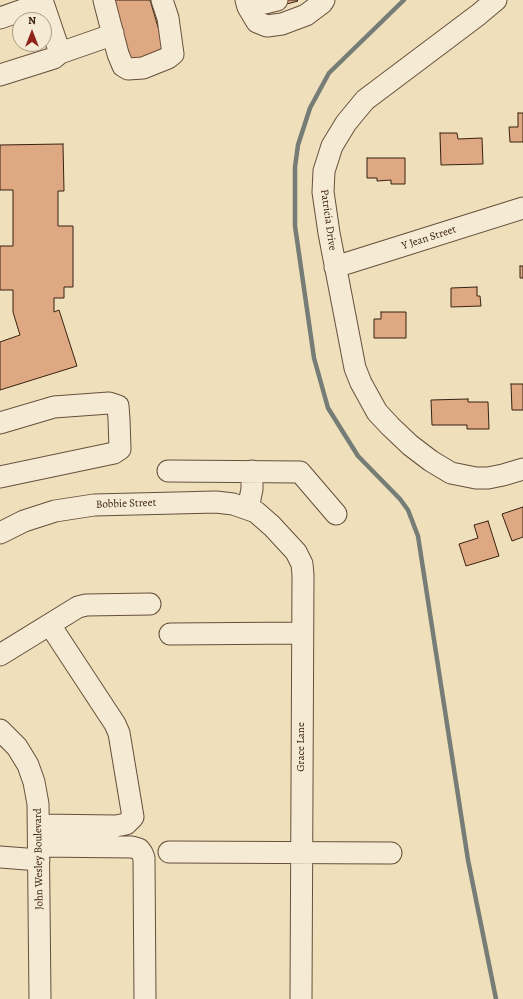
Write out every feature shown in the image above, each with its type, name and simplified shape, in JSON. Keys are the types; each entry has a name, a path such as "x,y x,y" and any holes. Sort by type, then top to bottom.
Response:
{"street":[{"path":"104,0 123,66 128,69 143,68 168,58 173,54 173,45 168,18 162,0"},
{"path":"276,0 247,4 257,22 267,26 282,24 306,15 324,0"},
{"name":"Patricia Drive","path":"496,0 365,100 346,122 332,146 324,171 323,192 355,368 361,383 377,412 390,426 431,461 451,473 476,478 503,475 523,469"},
{"path":"0,18 43,2 60,53"},
{"path":"0,75 54,58 60,53 113,33"},
{"name":"Y Jean Street","path":"336,267 523,208"},
{"path":"0,423 54,407 109,403 118,406 120,449 114,453 0,477"},
{"path":"178,503 173,471 300,472 336,514"},
{"path":"252,471 252,511"},
{"name":"Bobbie Street","path":"0,533 24,521 55,511 94,505 216,502 233,504 252,511"},
{"name":"Grace Lane","path":"252,511 272,526 296,552 302,564 301,999"},
{"path":"0,655 78,607 86,605 150,604"},
{"path":"39,825 116,826 126,824 133,817 119,733 115,724 50,625"},
{"path":"170,634 302,633"},
{"name":"John Wesley Boulevard","path":"4,738 23,756 31,774 37,798 39,825 40,999"},
{"path":"0,857 132,847 139,849 144,858 145,999"},
{"path":"168,852 301,851 391,853"}],"building":[{"path":"113,0 150,0 166,54 132,64"},
{"path":"278,0 297,0 298,1 279,6"},
{"path":"518,113 523,113 523,142 510,142 509,127 518,127"},
{"path":"440,133 457,133 458,139 482,138 483,164 441,165"},
{"path":"63,144 64,191 58,191 58,226 73,226 73,287 64,287 64,298 54,298 54,312 59,310 77,366 0,390 0,342 20,335 13,312 13,290 0,290 0,246 13,246 13,190 0,190 0,145"},
{"path":"367,158 405,158 405,184 391,184 391,180 377,181 377,178 367,178"},
{"path":"520,266 523,266 523,278 520,278"},
{"path":"477,287 477,296 480,296 481,306 451,307 451,288"},
{"path":"381,312 406,312 406,338 374,338 374,319 381,319"},
{"path":"511,384 523,384 523,410 512,410"},
{"path":"468,399 468,402 488,402 489,429 467,429 467,425 432,425 431,400"},
{"path":"523,507 523,537 512,541 502,514"},
{"path":"488,521 499,556 466,566 459,544 478,538 474,525"}],"waterway":[{"path":"404,0 329,73 310,108 298,145 295,167 295,226 314,358 328,408 358,456 400,499 408,510 418,536 468,860 496,999"}]}
